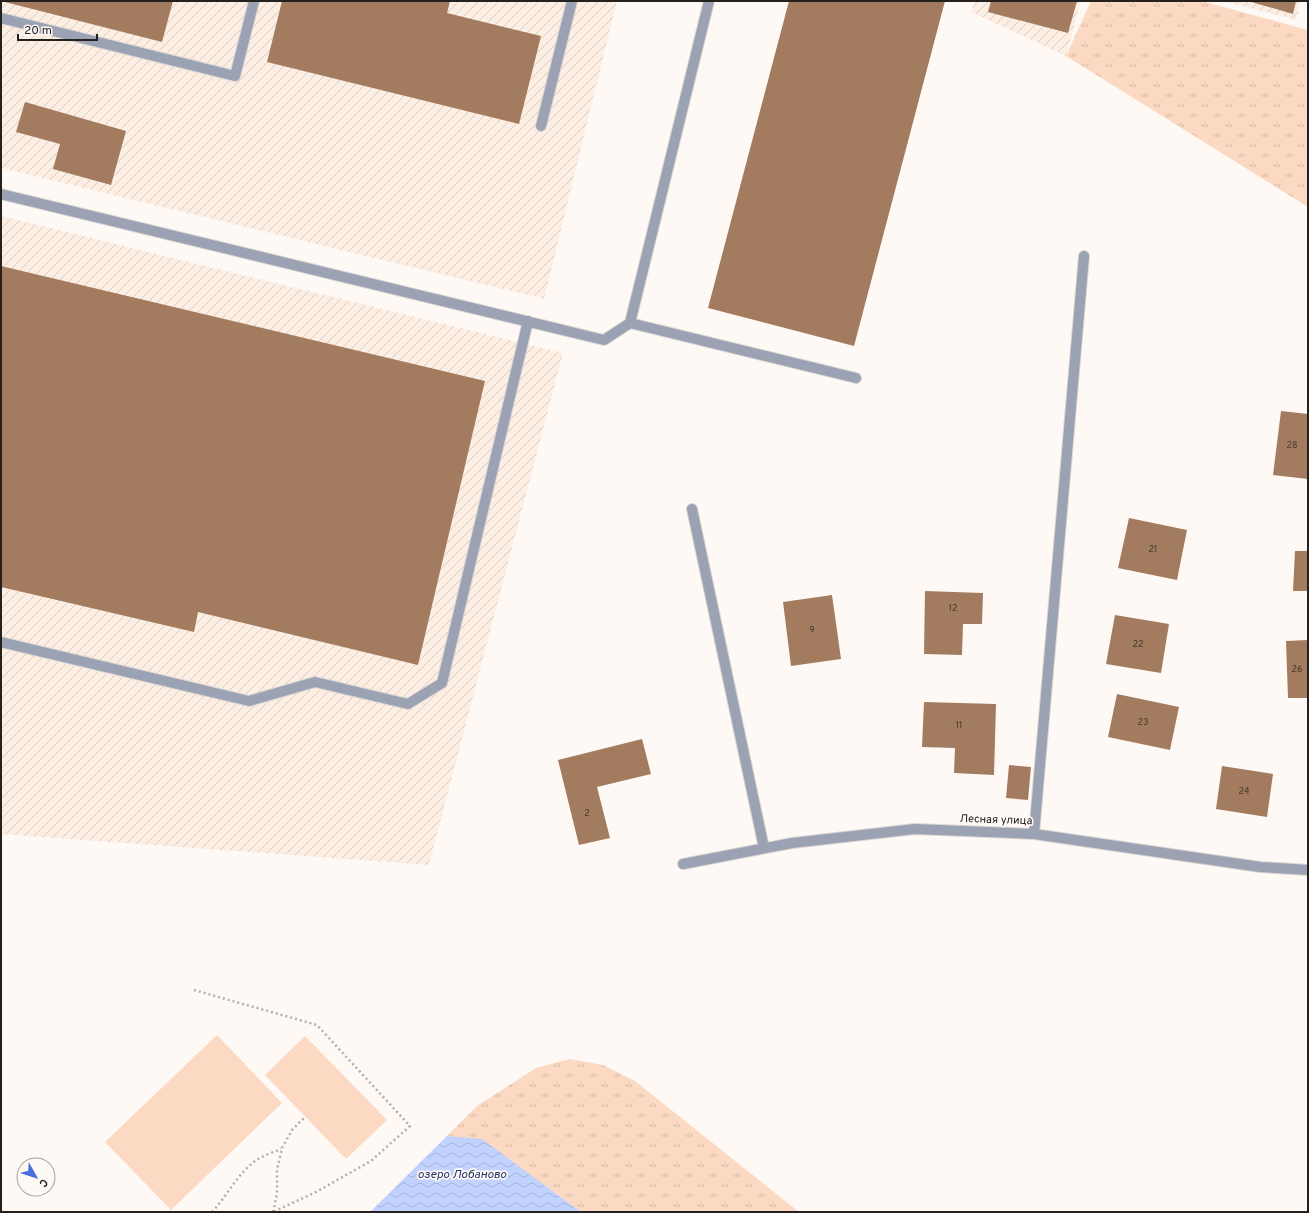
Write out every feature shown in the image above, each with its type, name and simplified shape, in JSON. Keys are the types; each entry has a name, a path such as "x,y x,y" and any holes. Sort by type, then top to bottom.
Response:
{"street":[{"path":"1,18 235,76 254,1"},
{"path":"541,126 572,1"},
{"path":"1,194 604,340 630,323 709,1"},
{"path":"1034,834 1084,256"},
{"path":"1,642 249,701 315,682 408,704 442,683 528,321"},
{"path":"630,323 856,378"},
{"path":"692,509 764,848"},
{"name":"Лесная улица","path":"682,864 792,842 915,829 1034,834 1253,866 1308,870"}],"path":[{"path":"194,990 317,1025 410,1126 371,1161 316,1192 273,1212"},
{"path":"273,1212 277,1194 277,1170 282,1148 292,1130 305,1117"},
{"path":"212,1212 222,1203 239,1177 258,1159 282,1148"}],"shaded area":[{"path":"1,1 617,1 544,299 1,168"},
{"path":"974,1 1081,1 1066,56 971,12"},
{"path":"1223,1 1301,1 1296,20"},
{"path":"1,216 563,353 429,865 1,834"}],"green space":[{"path":"1091,1 1202,1 1308,30 1308,207 1066,56"},
{"path":"217,1035 282,1103 171,1210 105,1142"},
{"path":"305,1036 387,1120 346,1159 265,1075"},
{"path":"570,1059 603,1065 635,1081 799,1212 581,1212 482,1140 447,1136 477,1106 536,1068"}],"water":[{"name":"озеро Лобаново","path":"447,1136 482,1139 581,1212 370,1212"}],"building":[{"path":"1,1 173,1 162,42"},
{"path":"282,1 450,1 447,13 541,36 519,124 267,62"},
{"path":"789,1 945,1 854,346 708,308"},
{"path":"991,1 1077,1 1068,33 988,12"},
{"path":"1248,1 1296,1 1293,14"},
{"path":"25,102 126,131 111,185 53,169 60,144 16,132"},
{"path":"1,266 485,381 418,665 198,612 194,632 1,587"},
{"path":"1281,411 1308,414 1308,479 1273,475"},
{"path":"1129,518 1187,530 1177,580 1118,568"},
{"path":"1295,551 1308,551 1308,591 1293,591"},
{"path":"925,591 983,593 982,624 963,624 962,655 924,654"},
{"path":"832,595 841,659 791,666 783,602"},
{"path":"1115,615 1169,624 1161,673 1106,664"},
{"path":"1308,640 1308,698 1288,698 1286,641"},
{"path":"1117,694 1179,707 1170,750 1108,737"},
{"path":"924,702 996,704 994,775 954,773 955,748 922,747"},
{"path":"642,739 651,774 597,787 610,838 579,845 558,760"},
{"path":"1009,765 1031,767 1028,800 1006,798"},
{"path":"1222,766 1273,774 1267,817 1216,809"}]}
